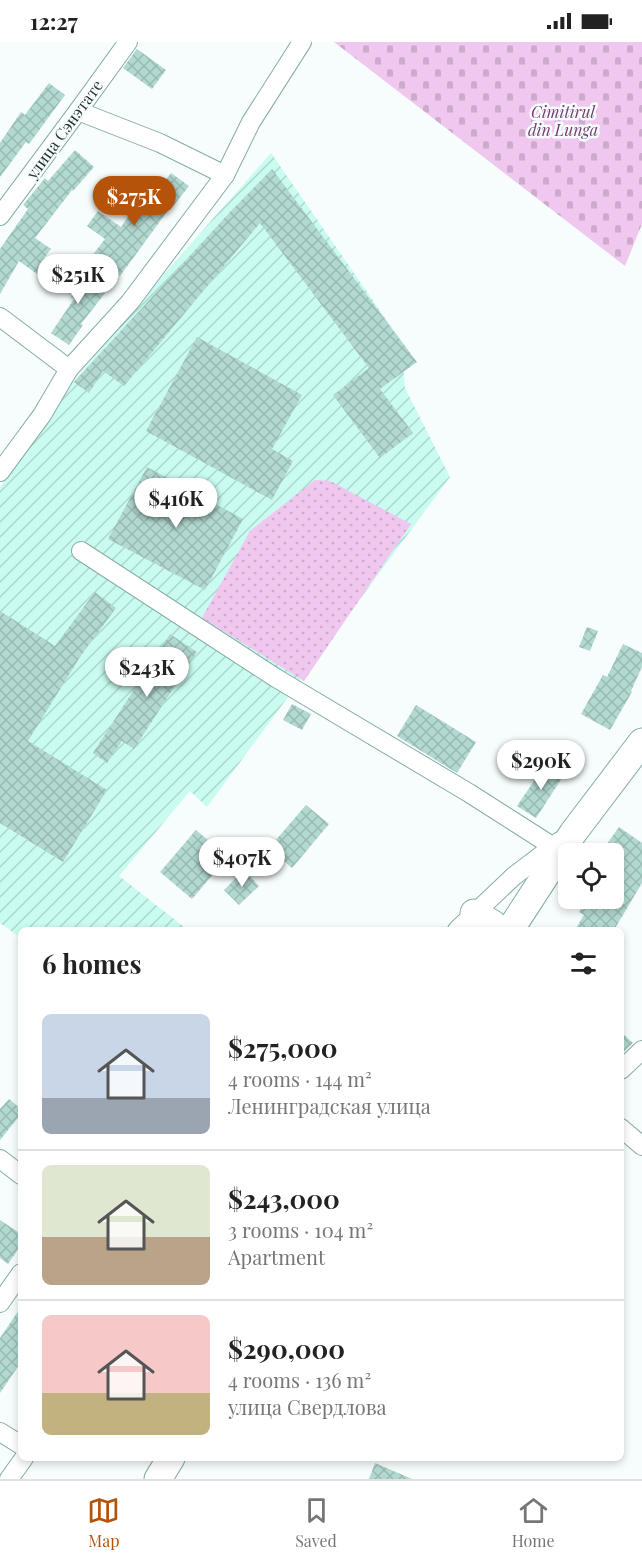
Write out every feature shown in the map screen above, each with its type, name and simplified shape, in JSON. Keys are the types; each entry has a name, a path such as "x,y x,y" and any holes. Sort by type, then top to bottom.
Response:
{"highway":[{"path":"512,927 562,839 642,742"},
{"path":"465,922 493,924 496,927"},
{"path":"158,1479 169,1461"}],"street":[{"name":"улица Сэнэтате","path":"0,216 128,42"},
{"path":"0,472 42,415 69,369 130,302 225,175 251,122 302,42"},
{"path":"78,111 160,143 225,175"},
{"path":"0,316 69,369"},
{"path":"81,551 276,678 469,793 562,839 514,876 465,922"},
{"path":"624,1067 642,1050"},
{"path":"624,1131 642,1146"},
{"path":"0,1159 18,1173"},
{"path":"0,1303 11,1280"},
{"path":"0,1432 18,1443"},
{"path":"9,1479 22,1461"}],"shaded area":[{"path":"271,153 401,341 405,388 450,477 207,807 190,791 119,876 184,927 18,927 18,936 0,923 0,487 74,381 158,281"}],"green space":[{"name":"Cimitirul din Lunga","path":"334,42 642,42 642,224 625,266"},
{"path":"315,480 330,481 411,524 304,681 202,618 250,531"}],"building":[{"path":"137,49 166,70 152,89 123,68"},
{"path":"49,83 65,95 29,144 26,142 0,177 0,143 21,112 25,115"},
{"path":"75,150 94,167 72,190 35,238 51,249 44,258 59,268 48,282 19,261 0,294 0,249 28,209 23,205 45,178 48,181"},
{"path":"272,169 417,362 380,389 413,433 380,458 333,395 369,368 260,223 124,386 103,371 89,393 74,382"},
{"path":"171,173 189,186 169,209 120,276 92,256 105,239 87,226 98,211 121,227 136,205 143,209"},
{"path":"82,261 94,270 87,279 105,293 81,324 83,325 69,345 51,333 74,299 71,297 80,286 69,277"},
{"path":"197,337 302,395 272,449 293,461 272,500 146,431"},
{"path":"147,467 243,519 205,590 108,539"},
{"path":"95,592 116,608 80,657 28,741 107,790 63,862 0,823 0,611 55,646"},
{"path":"587,627 598,631 590,651 579,647"},
{"path":"170,634 197,652 134,749 122,741 107,763 93,753"},
{"path":"623,644 642,653 642,667 632,692 610,730 581,714 603,675 607,677"},
{"path":"292,704 311,714 302,730 283,720"},
{"path":"416,705 476,742 457,773 397,736"},
{"path":"546,763 564,775 536,818 517,806"},
{"path":"306,805 329,824 292,868 269,848"},
{"path":"619,827 642,843 642,883 616,927 577,927 584,915 579,912 581,909 624,909 624,843 608,843"},
{"path":"196,830 228,857 192,899 160,872"},
{"path":"244,870 259,886 239,905 224,890"},
{"path":"624,1035 633,1043 624,1051"},
{"path":"9,1099 18,1106 18,1118 0,1140 0,1109"},
{"path":"0,1220 18,1232 18,1249 8,1264 0,1258"},
{"path":"18,1311 18,1366 0,1393 0,1338"},
{"path":"375,1463 412,1479 369,1479"}]}
